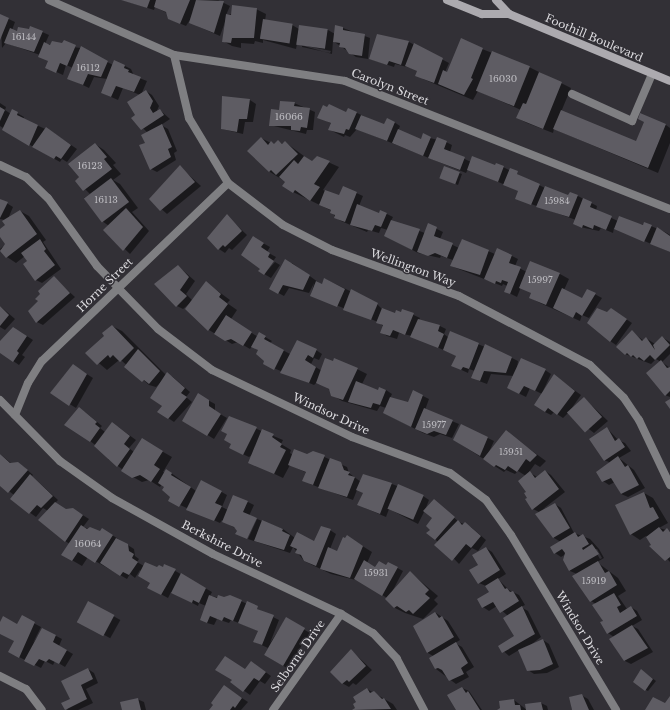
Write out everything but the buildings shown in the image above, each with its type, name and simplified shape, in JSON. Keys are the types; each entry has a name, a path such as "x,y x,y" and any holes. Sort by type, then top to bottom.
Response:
{"main road":[{"name":"Foothill Boulevard","path":"447,0 482,14 510,14"},
{"name":"Foothill Boulevard","path":"496,0 510,14 670,81"}],"street":[{"name":"Carolyn Street","path":"49,0 174,56 345,81 670,208"},
{"name":"Wellington Way","path":"174,56 188,118 228,183 283,225 332,250 459,296 590,365 624,398 639,420 670,485"},
{"path":"572,94 632,121 652,74"},
{"name":"Windsor Drive","path":"0,165 26,177 48,198 97,266 158,329 212,370 352,437 450,473 486,500 511,535 616,710"},
{"name":"Horne Street","path":"15,414 28,383 42,361 228,183"},
{"name":"Berkshire Drive","path":"0,400 60,461 112,498 213,554 341,614 373,633 397,659 424,710"},
{"name":"Selborne Drive","path":"274,710 341,614"},
{"path":"0,676 26,689 42,710"}]}
